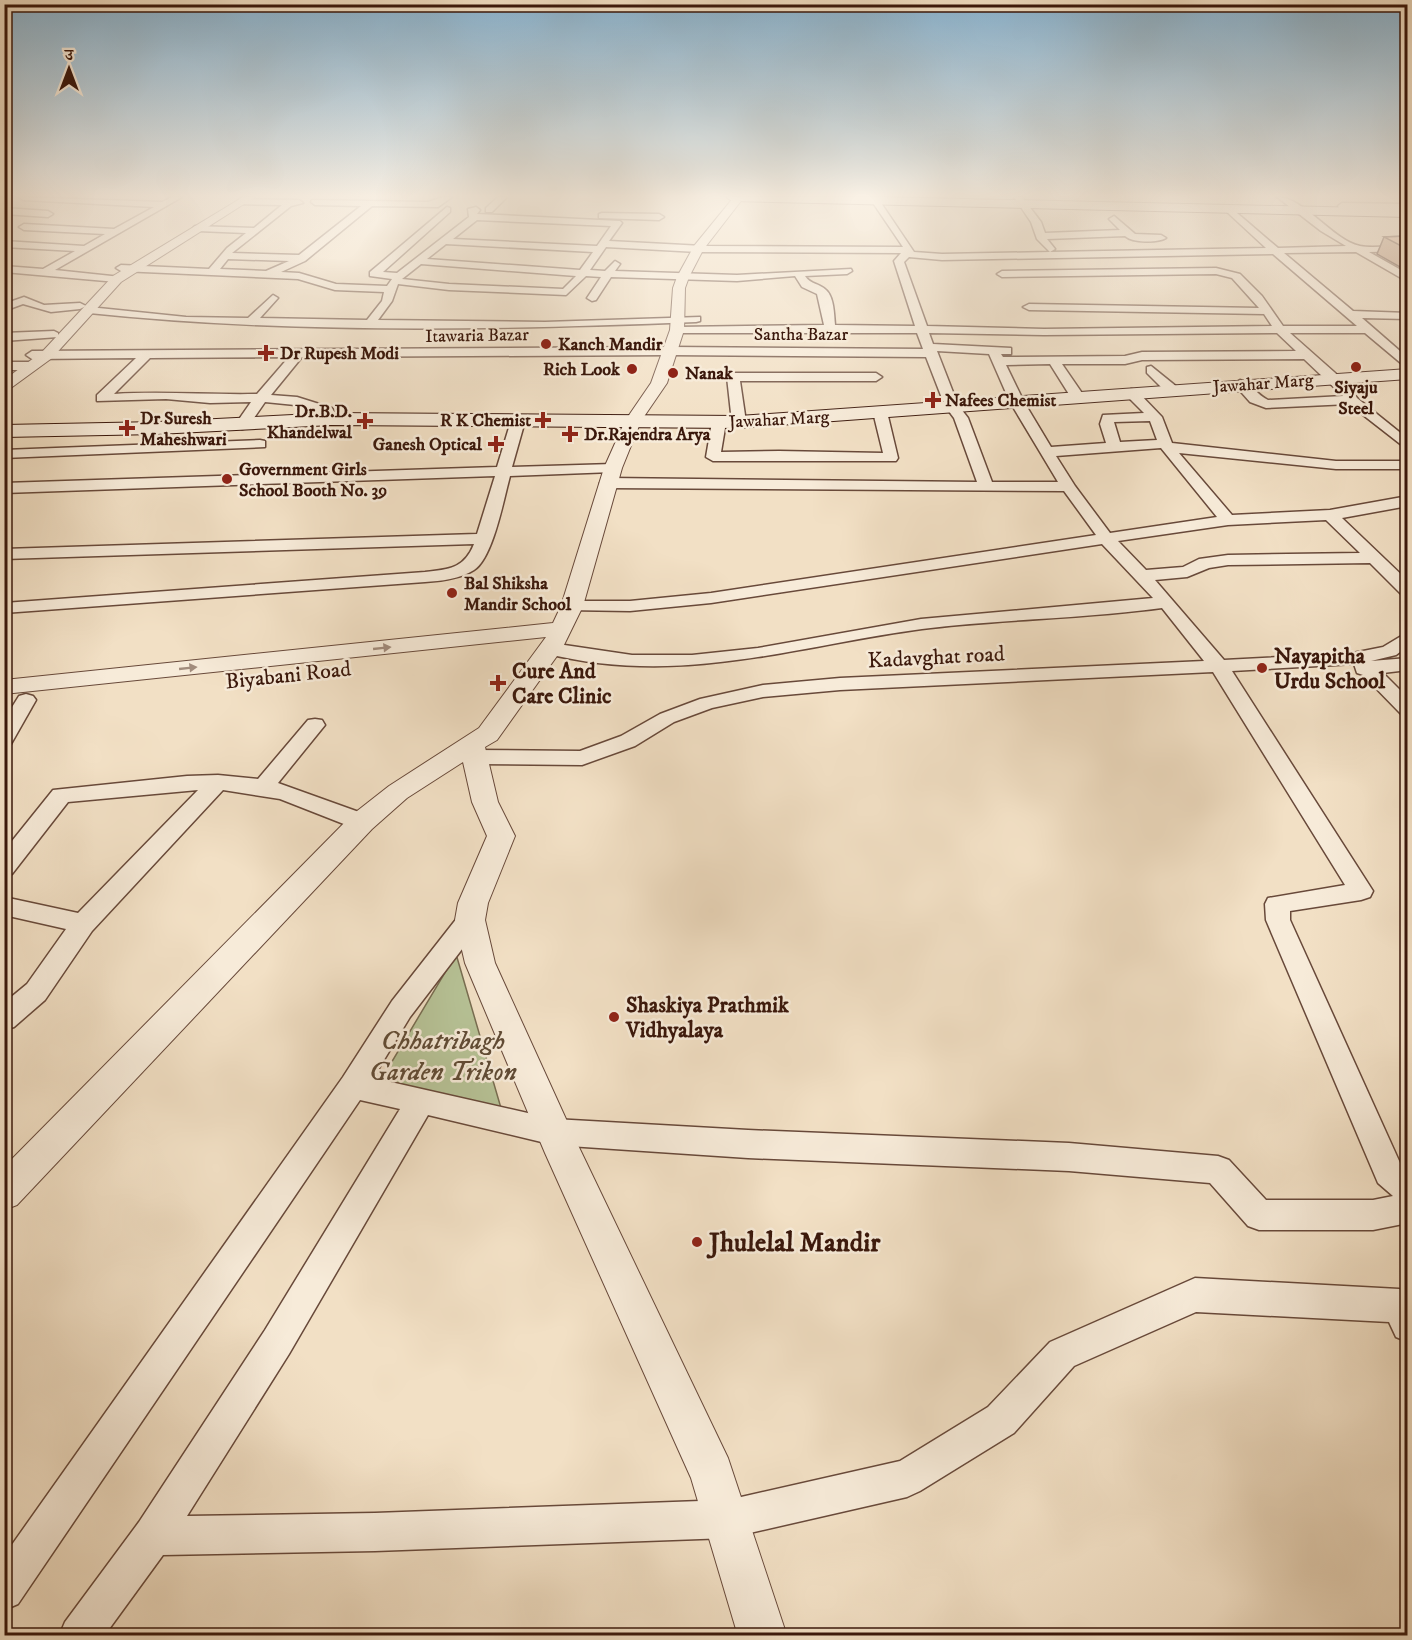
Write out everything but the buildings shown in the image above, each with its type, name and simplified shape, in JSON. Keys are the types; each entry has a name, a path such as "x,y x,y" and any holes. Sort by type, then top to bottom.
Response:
{"main road":[{"name":"Jawahar Marg","path":"4,431 271,424 331,419 739,422 881,397 952,406 1407,374"}],"street":[{"path":"4,280 18,274"},
{"path":"61,274 107,274"},
{"path":"4,388 22,364 47,355 85,308 118,274"},
{"path":"255,274 308,278 346,288 395,282 449,287 566,292 583,274"},
{"path":"376,274 395,282"},
{"path":"351,354 387,301 395,282 405,274"},
{"path":"449,287 462,274"},
{"path":"518,291 532,274"},
{"path":"603,274 730,278 791,274"},
{"path":"592,297 609,274"},
{"path":"4,1193 362,822 398,792 474,756 556,639 572,606 610,475 633,421 659,383 670,351 677,324 678,288 685,274"},
{"path":"798,274 806,285 822,292 827,304 830,328"},
{"path":"903,274 922,330 952,406 961,418 986,484"},
{"path":"1044,332 1019,291 1002,274 1057,274"},
{"path":"1120,274 1136,298"},
{"path":"1233,274 1258,298 1279,328 1306,355 1346,390 1352,400 1407,446"},
{"path":"1304,274 1407,365"},
{"path":"55,284 74,275"},
{"path":"4,308 36,293"},
{"path":"251,321 273,298"},
{"path":"1029,307 1136,298 1266,311"},
{"path":"24,300 32,306 46,308 85,308 186,320 677,324 977,332 1369,329"},
{"path":"4,376 22,364 70,318 85,308"},
{"path":"1351,314 1407,316"},
{"path":"4,316 70,318"},
{"path":"677,324 732,318"},
{"path":"815,329 816,352"},
{"path":"1014,331 1020,346 996,357 1017,402 1046,452 1106,538 1166,602 1222,671 1361,891 1277,904 1278,920 1389,1173 1407,1190"},
{"path":"4,337 54,335"},
{"name":"Santha Bazar","path":"670,351 930,350 1053,360 1138,358 1142,356 1254,360 1306,355"},
{"name":"Itawaria Bazar","path":"47,355 670,351"},
{"path":"719,422 713,457 779,455 891,458 873,352"},
{"path":"242,425 261,398 298,354"},
{"path":"146,355 102,398 173,395 210,399 261,398 307,403 327,411 331,419"},
{"path":"1138,358 1172,390"},
{"path":"1053,360 1077,396"},
{"path":"1063,373 1151,370"},
{"path":"739,422 733,377 881,397"},
{"path":"1240,384 1255,399 1266,404 1352,400"},
{"path":"1131,393 1155,417 1166,446 1228,520"},
{"path":"1113,447 1107,424 1108,418 1155,417"},
{"path":"4,608 430,576 469,567 477,556 484,539 518,421"},
{"path":"242,480 271,424"},
{"path":"4,454 260,444"},
{"path":"1046,452 1166,446 1336,465 1407,465"},
{"path":"4,488 505,470 610,475 1068,486"},
{"path":"572,606 630,606 711,598 1228,520 1330,515 1407,501"},
{"path":"1330,515 1407,591"},
{"path":"4,554 484,539"},
{"path":"1140,576 1187,572 1205,563 1228,560 1372,558"},
{"path":"556,639 626,660 660,662 716,659 922,624 1119,609 1166,602"},
{"path":"1364,663 1389,651 1407,637"},
{"name":"Biyabani Road","path":"4,687 556,639"},
{"name":"Biyabani Road","path":"15,701 556,639"},
{"path":"474,756 584,771 606,766 673,729 713,711 772,700 1159,682 1222,671 1364,663 1407,664"},
{"path":"1364,663 1407,710"},
{"path":"4,739 15,701"},
{"path":"263,787 315,725"},
{"path":"474,756 485,802 501,836 473,903 470,920 480,963 554,1132 712,1474 728,1518 763,1635"},
{"path":"4,868 60,795 185,781 218,782 263,787 362,822"},
{"path":"4,1019 36,992 83,924 98,912 218,782"},
{"path":"4,906 83,924"},
{"path":"4,1590 353,1086 401,1009 470,920"},
{"path":"353,1086 554,1132 748,1144 1133,1161 1218,1170 1259,1215 1373,1215 1407,1208"},
{"path":"80,1635 153,1536 277,1342 421,1101"},
{"path":"153,1536 375,1532 728,1518 907,1478 1001,1420 1062,1354 1195,1295 1399,1306 1407,1325"}],"green space":[{"name":"Chhatribagh Garden Trikon","path":"456,954 501,1108 378,1085"}],"place":[{"name":"Kanch Mandir","path":"546,344"},
{"name":"Dr Rupesh Modi","path":"266,353"},
{"name":"Siyaju Steel","path":"1356,367"},
{"name":"Rich Look","path":"632,369"},
{"name":"Nanak","path":"673,373"},
{"name":"Nafees Chemist","path":"933,400"},
{"name":"R K Chemist","path":"543,420"},
{"name":"Dr.B.D. Khandelwal","path":"365,421"},
{"name":"Dr Suresh Maheshwari","path":"127,428"},
{"name":"Dr.Rajendra Arya","path":"570,434"},
{"name":"Ganesh Optical","path":"496,444"},
{"name":"Government Girls School Booth No. 39","path":"227,479"},
{"name":"Bal Shiksha Mandir School","path":"452,593"},
{"name":"Nayapitha Urdu School","path":"1262,668"},
{"name":"Cure And Care Clinic","path":"498,683"},
{"name":"Shaskiya Prathmik Vidhyalaya","path":"614,1017"},
{"name":"Jhulelal Mandir","path":"697,1242"}]}
